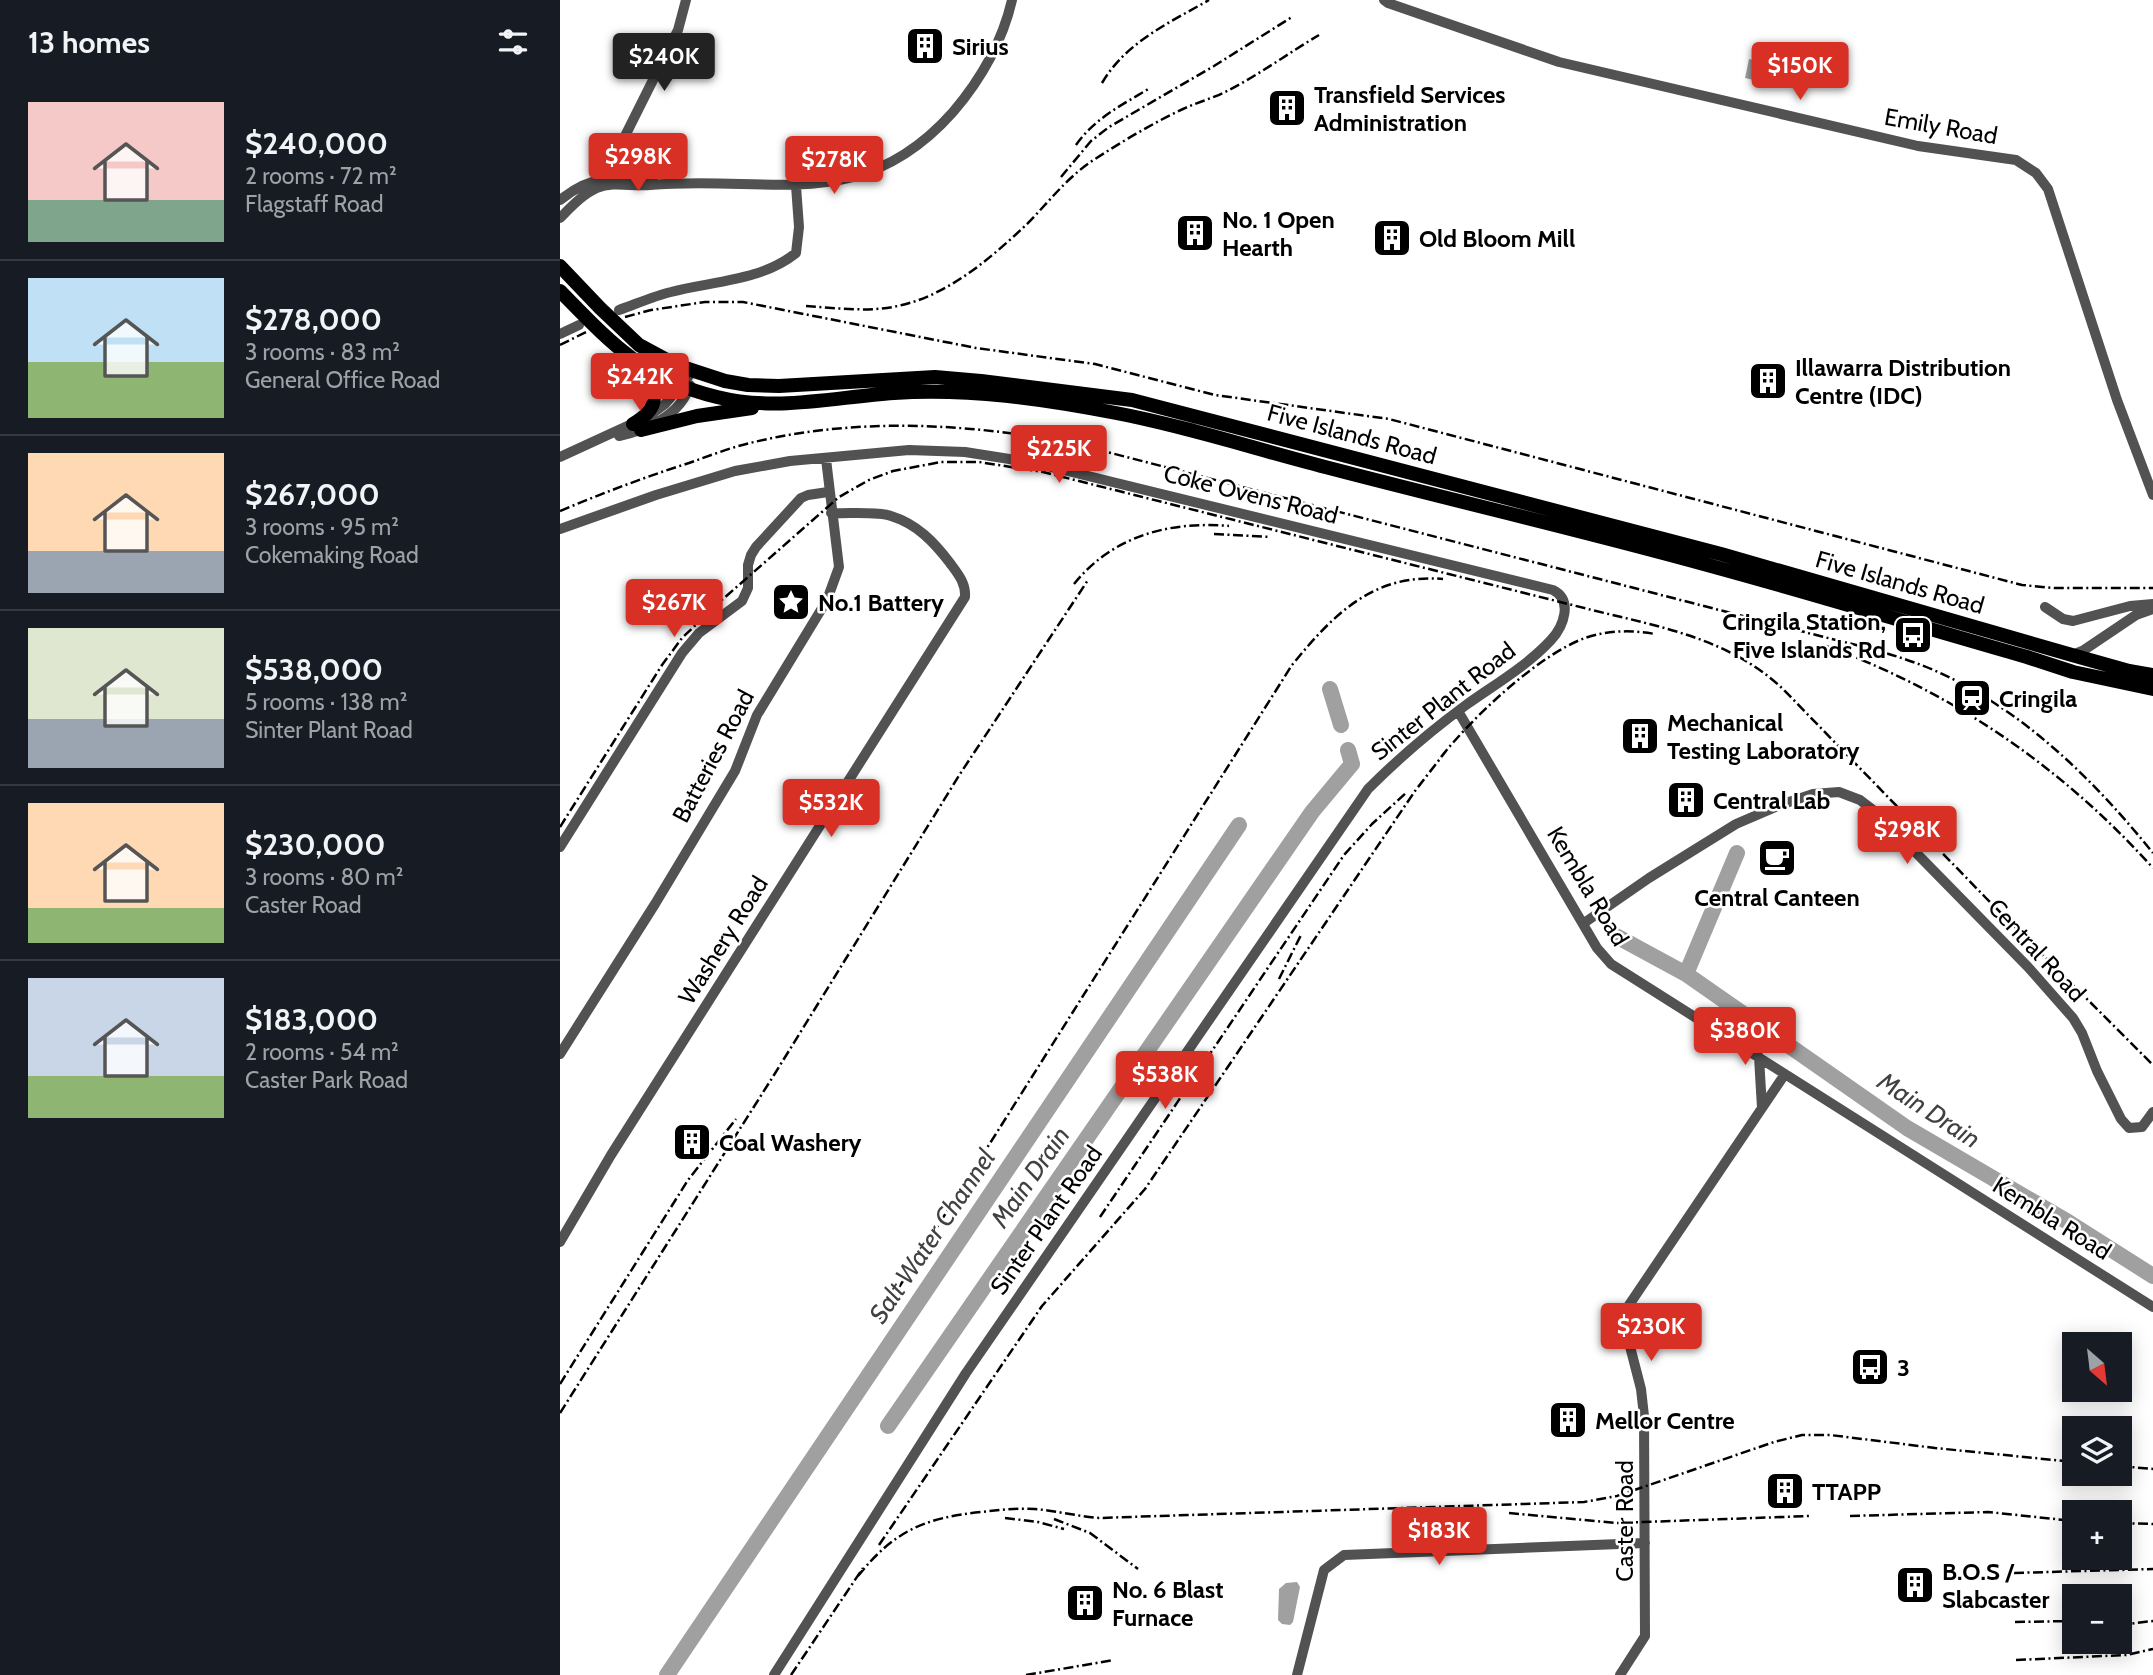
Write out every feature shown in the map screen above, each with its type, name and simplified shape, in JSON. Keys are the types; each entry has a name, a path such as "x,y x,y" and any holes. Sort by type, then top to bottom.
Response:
{"main road":[{"name":"Five Islands Road","path":"560,266 639,345 661,358 693,371 748,385 779,386 935,377 1132,400 1721,554 2129,671 2153,675"},
{"name":"Five Islands Road","path":"560,291 581,320 629,358 655,374 685,388 749,404 781,405 938,391 1025,399 1115,413 1724,569 2073,672 2153,689"},
{"path":"629,358 651,387 654,397 650,411 637,427"},
{"path":"637,427 781,405"}],"street":[{"path":"560,218 586,194 608,181 612,163 678,30 686,0"},
{"path":"560,200 587,183 652,179 669,183 796,186 852,178 885,166 934,132 961,103 983,72 1000,40 1012,0"},
{"name":"Emily Road","path":"1384,0 1559,62 1918,146 2016,160 2036,173 2048,189 2117,400 2153,495"},
{"path":"619,310 672,291 715,285 770,269 786,261 796,253 799,227 796,186"},
{"path":"560,334 581,320"},
{"path":"560,457 637,427 685,388 693,371"},
{"name":"Coke Ovens Road","path":"560,529 735,471 790,461 909,450 965,452 1035,463 1553,590 1561,595"},
{"name":"Batteries Road","path":"560,1054 735,771 757,715 827,600 839,567 825,459"},
{"path":"560,848 682,653 699,633 742,601 748,588 749,560 756,547 801,498 828,492"},
{"name":"Washery Road","path":"560,1242 611,1155 965,597 961,579 936,544 918,528 890,515 831,513"},
{"name":"Sinter Plant Road","path":"774,1675 966,1373 1368,789 1400,756 1525,663 1551,640 1564,616 1565,603 1561,595"},
{"path":"2045,607 2070,621 2124,609 2151,608"},
{"path":"2072,655 2151,608"},
{"name":"Kembla Road","path":"1458,711 1597,948 1611,964 2153,1307"},
{"name":"Central Road","path":"1584,923 1649,878 1736,824 1813,794 1827,792 1849,795 1877,813 2028,967 2073,1018 2082,1033 2096,1071 2121,1119 2129,1128 2142,1127 2153,1112"},
{"path":"1759,1057 1762,1108"},
{"name":"Caster Road","path":"1620,1675 1645,1636 1644,1416 1641,1389 1626,1331 1629,1305 1785,1074"},
{"path":"1297,1675 1324,1570 1345,1555 1645,1543"}],"shaded area":[{"path":"1749,59 1772,64 1767,83 1745,78"},
{"path":"1297,1582 1300,1587 1293,1622 1290,1625 1282,1624 1278,1620 1279,1589 1286,1583"}],"waterway":[{"name":"Main Drain","path":"1330,689 1341,725"},
{"name":"Main Drain","path":"888,1426 1312,812 1352,764 1348,750"},
{"name":"Salt Water Channel","path":"667,1675 1239,825"},
{"name":"Main Drain","path":"1686,974 1737,853"},
{"name":"Main Drain","path":"1616,936 1686,974 1907,1128 2068,1222 2153,1276"}],"railway":[{"path":"1102,83 1123,56 1136,45 1209,0"},
{"path":"1061,177 1091,141 1109,127 1292,17"},
{"path":"806,306 878,309 902,305 936,293 953,284 998,250 1067,182 1095,159 1161,120 1235,87 1319,35"},
{"path":"1076,145 1100,120 1150,88"},
{"path":"625,317 705,302 743,302 976,348 1095,364 1215,395 1389,419 2022,585 2054,588 2153,588"},
{"path":"560,345 586,332"},
{"path":"560,511 734,447 831,429 872,426 954,428 995,431 1076,444 1865,647 1924,666 1970,688 2028,727 2107,799 2153,853"},
{"path":"560,827 662,665 682,638 839,497 869,480 893,471 941,462 979,462 1043,472 1644,622 1694,637 1741,658 1784,690 2153,1065"},
{"path":"1074,584 1106,554 1143,535 1185,526 1229,526"},
{"path":"1214,534 1270,537"},
{"path":"879,1319 1292,665 1339,614 1375,590 1418,579 1443,579"},
{"path":"560,1413 960,774 1088,580"},
{"path":"1441,757 1470,724 1507,689 1567,646 1594,635 1611,632 1655,634"},
{"path":"1826,646 1918,686 2003,737 2082,798 2153,868"},
{"path":"879,1545 1042,1306 1145,1189 1415,791 1446,751"},
{"path":"1100,1217 1344,855 1372,824 1407,792"},
{"path":"1279,979 1301,935"},
{"path":"560,1384 688,1180 736,1119"},
{"path":"858,1576 884,1548 912,1529 943,1518 1001,1510 1035,1509 1099,1518 1584,1502 1617,1496 1774,1442 1802,1435 1830,1435 2062,1461"},
{"path":"2132,1467 2153,1469"},
{"path":"1850,1516 1988,1512 2062,1520"},
{"path":"1509,1513 1616,1523 1809,1516"},
{"path":"1005,1518 1038,1522 1064,1529"},
{"path":"1054,1519 1090,1533 1138,1569"},
{"path":"2132,1523 2153,1524"},
{"path":"791,1675 863,1568"},
{"path":"2014,1573 2153,1569"},
{"path":"2015,1622 2062,1621"},
{"path":"2132,1623 2153,1621"},
{"path":"2016,1660 2126,1655 2153,1649"},
{"path":"1026,1675 1114,1660"}],"place":[{"name":"Sirius","path":"925,46"},
{"name":"Transfield Services Administration","path":"1287,108"},
{"name":"No. 1 Open Hearth","path":"1195,233"},
{"name":"Old Bloom Mill","path":"1392,238"},
{"name":"Illawarra Distribution Centre (IDC)","path":"1768,381"},
{"name":"No.1 Battery","path":"791,602"},
{"name":"Cringila Station, Five Islands Rd","path":"1913,635"},
{"name":"Cringila","path":"1972,698"},
{"name":"Mechanical Testing Laboratory","path":"1640,736"},
{"name":"Central Lab","path":"1686,800"},
{"name":"Central Canteen","path":"1777,858"},
{"name":"Coal Washery","path":"692,1142"},
{"name":"3","path":"1870,1367"},
{"name":"Mellor Centre","path":"1568,1420"},
{"name":"TTAPP","path":"1785,1491"},
{"name":"B.O.S / Slabcaster","path":"1915,1585"},
{"name":"No. 6 Blast Furnace","path":"1085,1603"}]}
